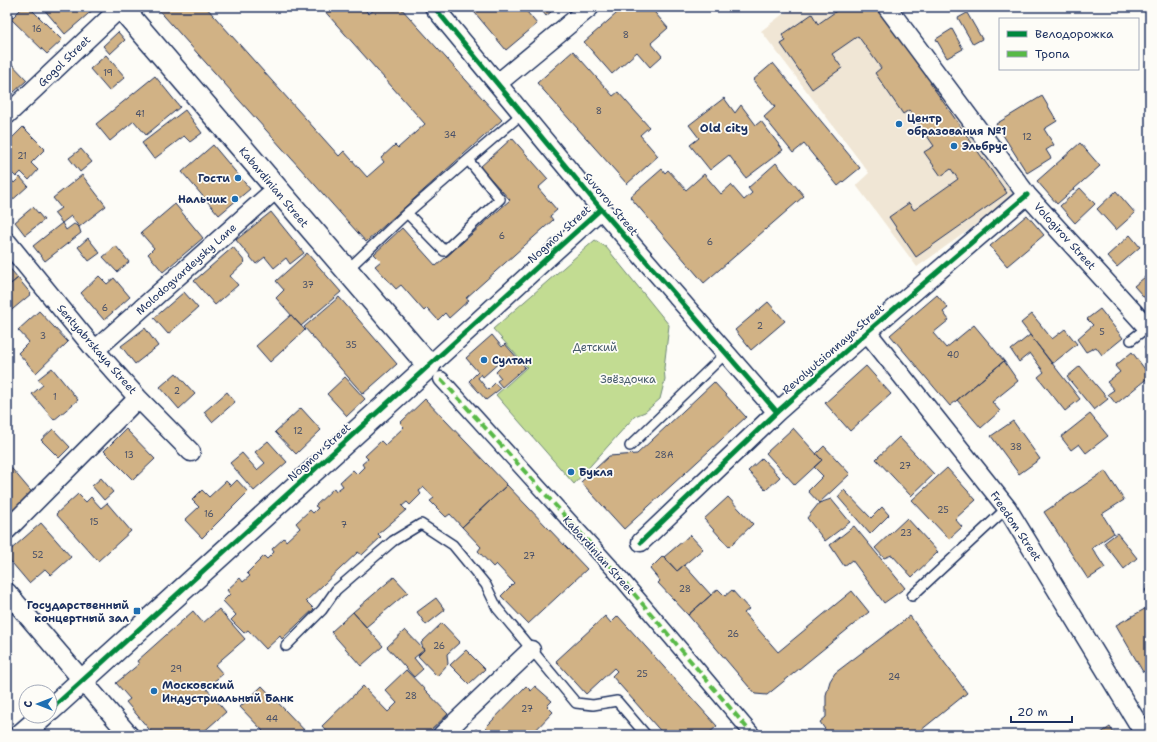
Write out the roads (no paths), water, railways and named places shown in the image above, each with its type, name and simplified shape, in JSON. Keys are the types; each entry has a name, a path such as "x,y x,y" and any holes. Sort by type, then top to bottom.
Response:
{"street":[{"name":"Gogol Street","path":"7,115 121,7"},
{"name":"Kabardinian Street","path":"121,7 435,372 614,570 753,735"},
{"name":"Suvorov Street","path":"434,7 601,209 777,412"},
{"path":"498,83 590,7"},
{"name":"Vologirov Street","path":"887,7 1027,195 1149,326"},
{"name":"Molodogvardeysky Lane","path":"95,350 276,189"},
{"name":"Revolyutsionnaya Street","path":"640,542 777,412 867,332 1027,195"},
{"name":"Nogmov Street","path":"58,703 435,372 601,209"},
{"name":"Sentyabrskaya Street","path":"7,242 95,350 138,398 191,452"},
{"name":"Freedom Street","path":"867,332 1007,508 1145,735"},
{"path":"7,530 138,398"},
{"path":"7,592 82,682 129,735"},
{"path":"442,735 531,650"},
{"path":"21,735 34,724"}],"lane":[{"path":"346,270 407,213 522,113"},
{"path":"407,213 444,251 500,199 468,160"},
{"path":"1131,340 1149,326"},
{"path":"630,446 726,353"},
{"path":"912,596 1007,508"},
{"path":"286,646 322,610 336,590 393,541 421,524 453,545 486,585 497,608 576,702 593,705 617,701 646,735"}],"place":[{"name":"Центр образования №1","path":"899,124"},
{"name":"Эльбрус","path":"954,146"},
{"name":"Гости","path":"238,178"},
{"name":"Нальчик","path":"235,199"},
{"name":"Султан","path":"484,360"},
{"name":"Букля","path":"571,472"},
{"name":"Государственный концертный зал","path":"137,611"},
{"name":"Московский Индустриальный Банк","path":"154,691"}],"district":[{"name":"Old city","path":"724,128"}],"park label":[{"name":"Детский","path":"595,347"},
{"name":"Звёздочка","path":"628,379"}]}
